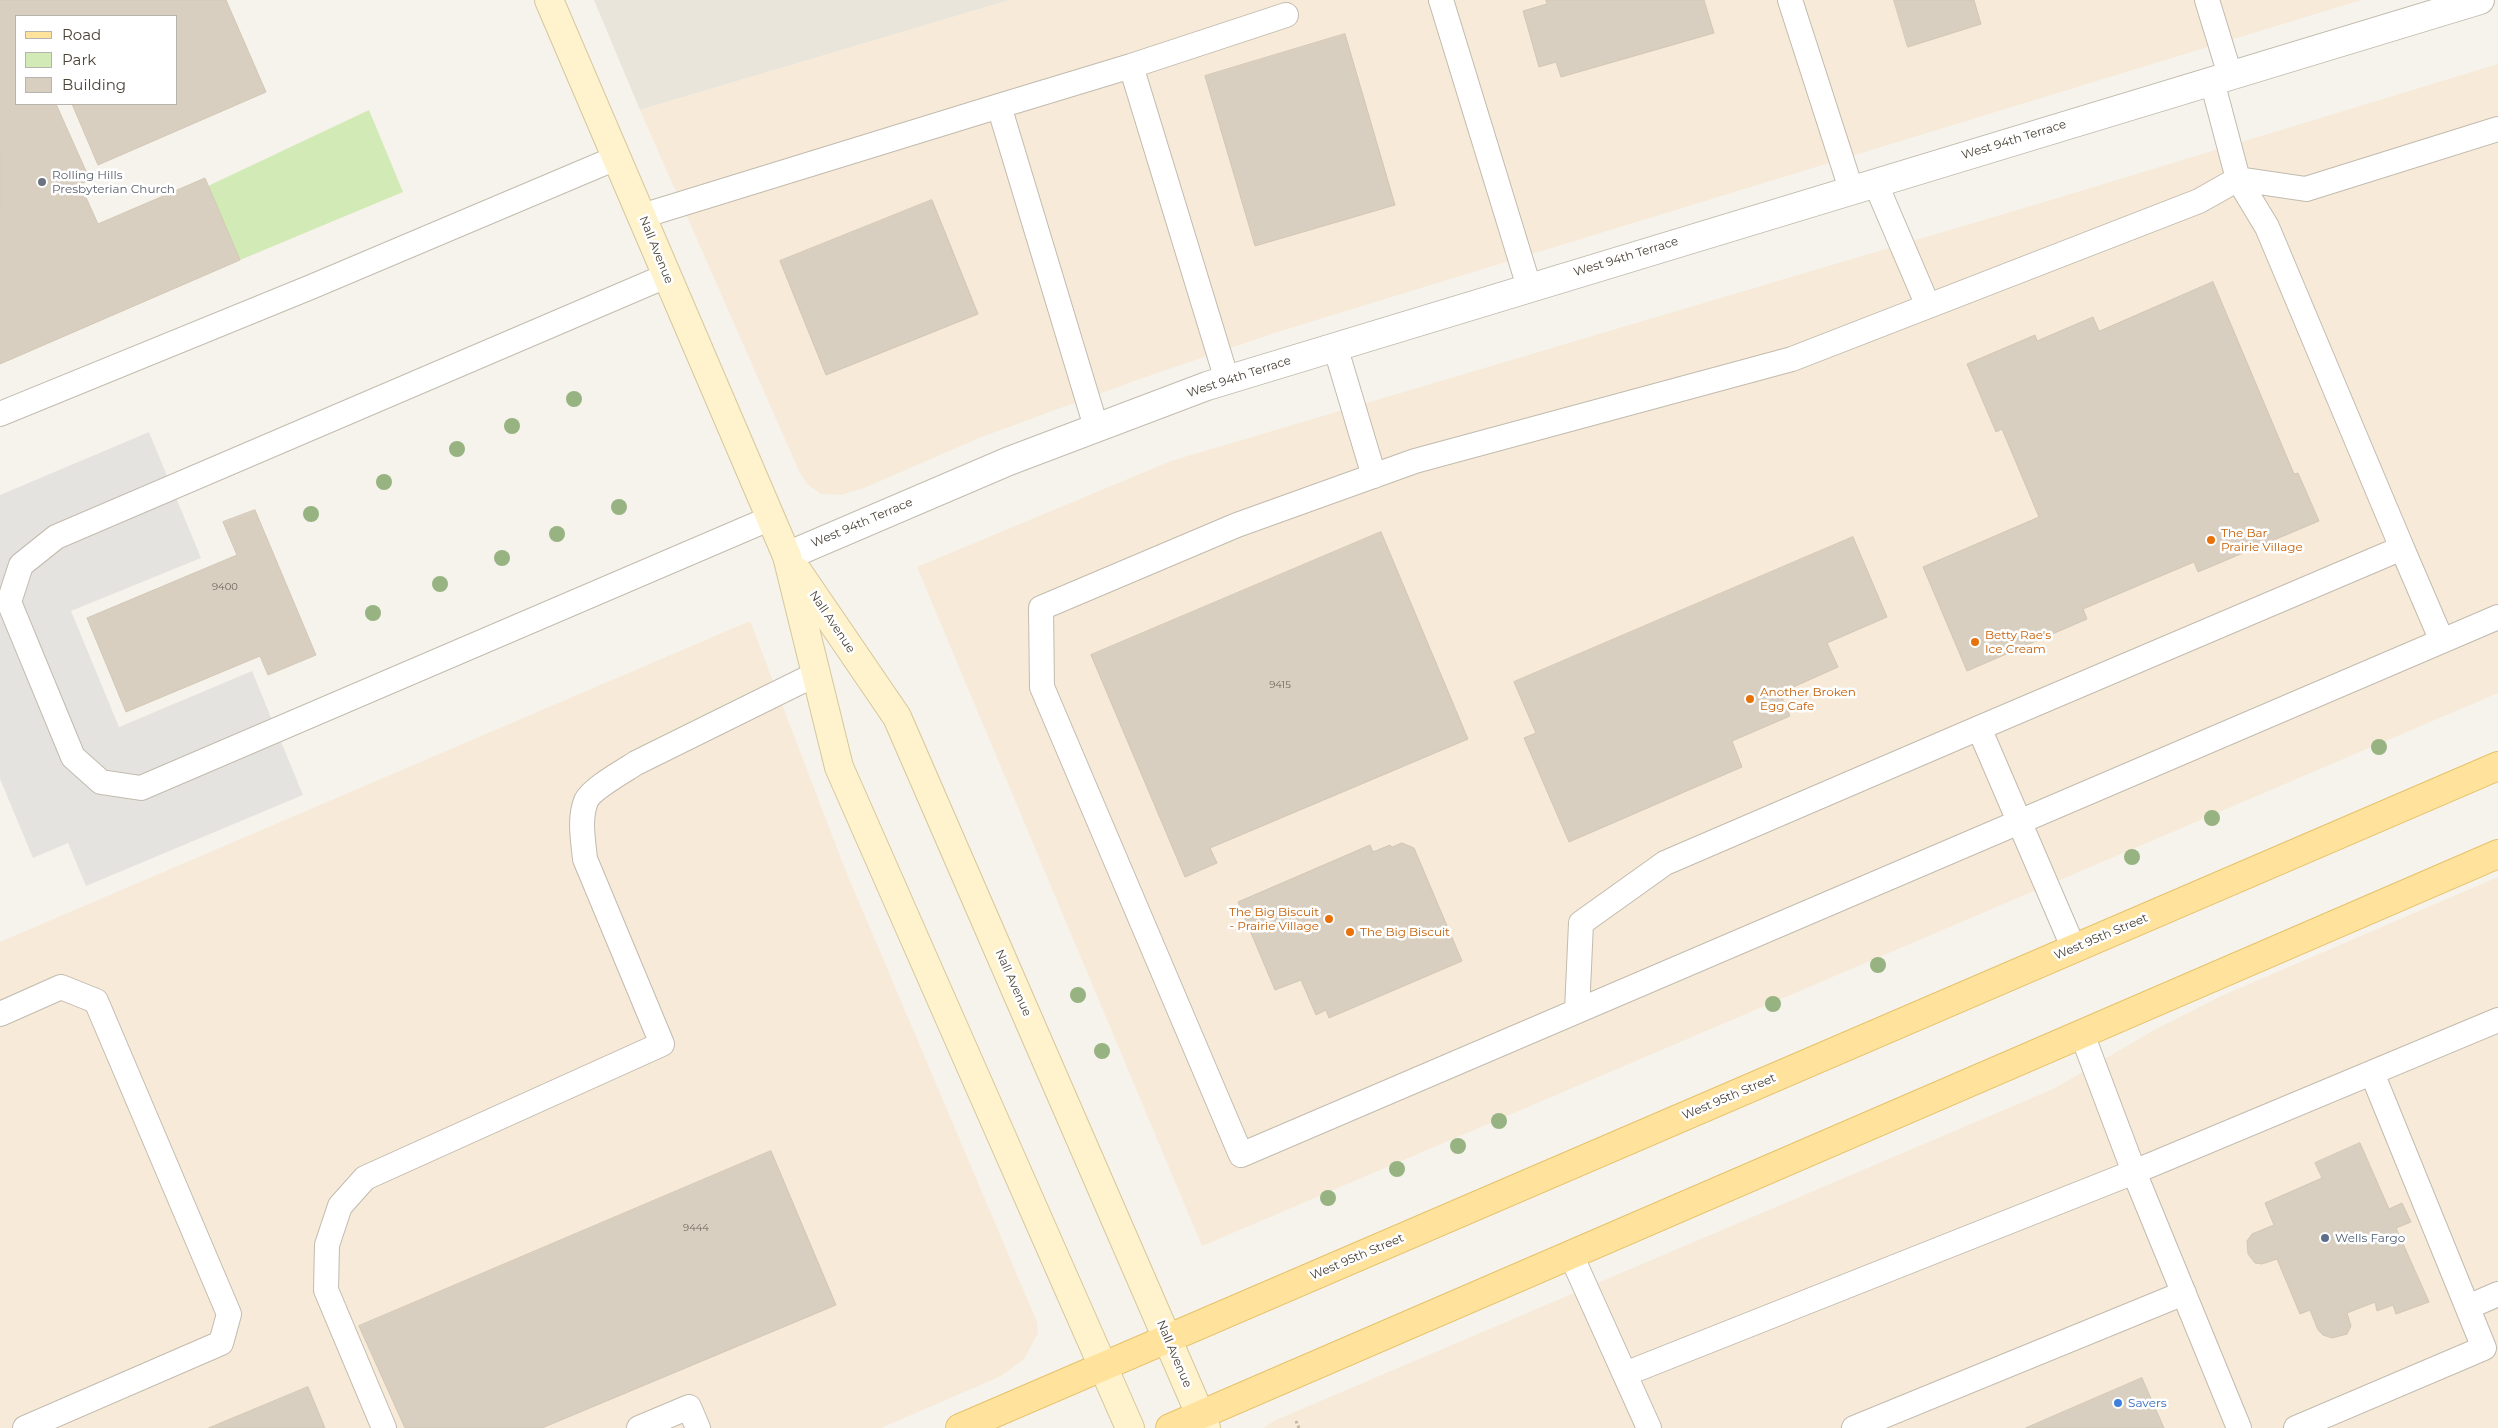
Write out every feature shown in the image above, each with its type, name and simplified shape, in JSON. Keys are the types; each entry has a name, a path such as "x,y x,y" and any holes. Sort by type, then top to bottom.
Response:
{"main road":[{"name":"Nall Avenue","path":"549,0 787,556 839,767 1130,1428"},
{"name":"Nall Avenue","path":"787,556 897,717 1203,1422"},
{"name":"West 95th Street","path":"960,1428 2498,766"},
{"path":"1170,1428 1203,1422 1571,1255 2498,854"}],"street":[{"name":"West 94th Terrace","path":"787,556 1000,464 1227,380 1528,287 2480,0"}],"lane":[{"path":"1441,0 1528,287"},
{"path":"1790,0 1862,186 1928,306"},
{"path":"2207,0 2238,179 2267,227 2442,641"},
{"path":"642,216 1130,66 1286,15"},
{"path":"1130,66 1227,380"},
{"path":"999,106 1096,427"},
{"path":"2498,129 2306,190 2238,179 2199,201 1792,359 1415,461 1237,525 1041,608 1042,687 1241,1155 2498,617"},
{"path":"0,414 311,288 616,158"},
{"path":"666,276 56,537 28,559 21,565 9,602 74,757 101,782 141,788 771,518"},
{"path":"1335,346 1374,476"},
{"path":"1578,1011 1581,923 1665,863 2402,548"},
{"path":"384,1428 326,1290 327,1245 340,1206 365,1178 662,1044 586,858 581,827 587,799 610,780 636,764 816,674"},
{"path":"1979,728 2074,948"},
{"path":"0,1014 61,987 96,1001 229,1314 221,1343 25,1428"},
{"path":"1625,1374 2134,1172 2498,1020"},
{"path":"2082,1034 2134,1172 2239,1428"},
{"path":"2296,1428 2484,1348 2372,1073"},
{"path":"1571,1255 1649,1428"},
{"path":"1854,1428 2184,1293"},
{"path":"2468,1307 2498,1294"},
{"path":"639,1428 689,1407 698,1428"}],"path":[{"path":"1296,1421 1299,1428"}],"shaded area":[{"path":"594,0 1010,0 640,110"},
{"path":"1010,0 2361,0 1274,333 1134,381 979,438 864,488 841,495 821,494 807,484 799,471 640,110"},
{"path":"2498,64 2498,693 1202,1246 917,567 1171,461 2061,197"},
{"path":"149,432 201,558 71,611 119,727 252,671 303,795 86,886 68,843 33,858 0,779 0,495"},
{"path":"750,621 845,869 1037,1322 1038,1333 1024,1359 1001,1376 881,1428 0,1428 0,942"},
{"path":"2498,877 2498,1428 1263,1428 1276,1420 2053,1089 2156,1029 2219,997"}],"green space":[{"path":"369,110 403,192 240,260 208,186"}],"building":[{"name":"Rolling Hills Presbyterian Church","path":"0,0 226,0 266,92 98,165 72,105 178,105 178,15 15,15 15,105 56,105 90,180 80,184 98,224 205,178 240,260 0,364"},
{"path":"1546,0 1704,0 1714,33 1561,77 1556,62 1539,67 1523,11 1547,4"},
{"path":"1894,0 1974,0 1981,24 1908,47"},
{"path":"1345,34 1395,205 1255,246 1205,76"},
{"path":"932,200 978,314 826,375 780,261"},
{"path":"2213,282 2294,474 2298,473 2319,521 2198,572 2194,562 2083,609 2087,619 1967,671 1923,567 2039,517 2002,429 1996,432 1967,364 2035,335 2037,341 2093,317 2099,331"},
{"path":"255,510 316,655 268,675 260,656 126,712 87,618 237,555 223,522"},
{"path":"1381,532 1468,739 1210,848 1217,863 1185,877 1091,655"},
{"path":"1853,537 1887,617 1827,643 1838,667 1780,693 1790,716 1732,741 1742,767 1569,842 1524,738 1536,733 1514,682"},
{"name":"The Big Biscuit","path":"1402,843 1414,848 1462,961 1329,1018 1326,1010 1316,1015 1301,980 1275,990 1238,902 1370,845 1373,852 1390,845 1392,847"},
{"name":"Wells Fargo","path":"2360,1143 2389,1209 2402,1203 2411,1222 2396,1228 2429,1302 2396,1314 2393,1305 2377,1311 2375,1302 2347,1313 2351,1326 2347,1334 2332,1338 2323,1335 2318,1330 2310,1310 2300,1314 2277,1259 2262,1264 2255,1263 2248,1254 2247,1241 2252,1234 2274,1225 2265,1203 2322,1178 2315,1163"},
{"path":"771,1151 836,1305 542,1428 405,1428 359,1326"},
{"name":"Savers","path":"2142,1378 2164,1428 2026,1428"},
{"path":"308,1387 325,1428 209,1428"}],"place":[{"name":"Rolling Hills Presbyterian Church","path":"42,182"},
{"name":"The Bar Prairie Village","path":"2211,540"},
{"name":"Betty Rae's Ice Cream","path":"1975,642"},
{"name":"Another Broken Egg Cafe","path":"1750,699"},
{"name":"The Big Biscuit - Prairie Village","path":"1329,919"},
{"name":"The Big Biscuit","path":"1350,932"},
{"name":"Wells Fargo","path":"2325,1238"},
{"name":"Savers","path":"2118,1403"}]}
